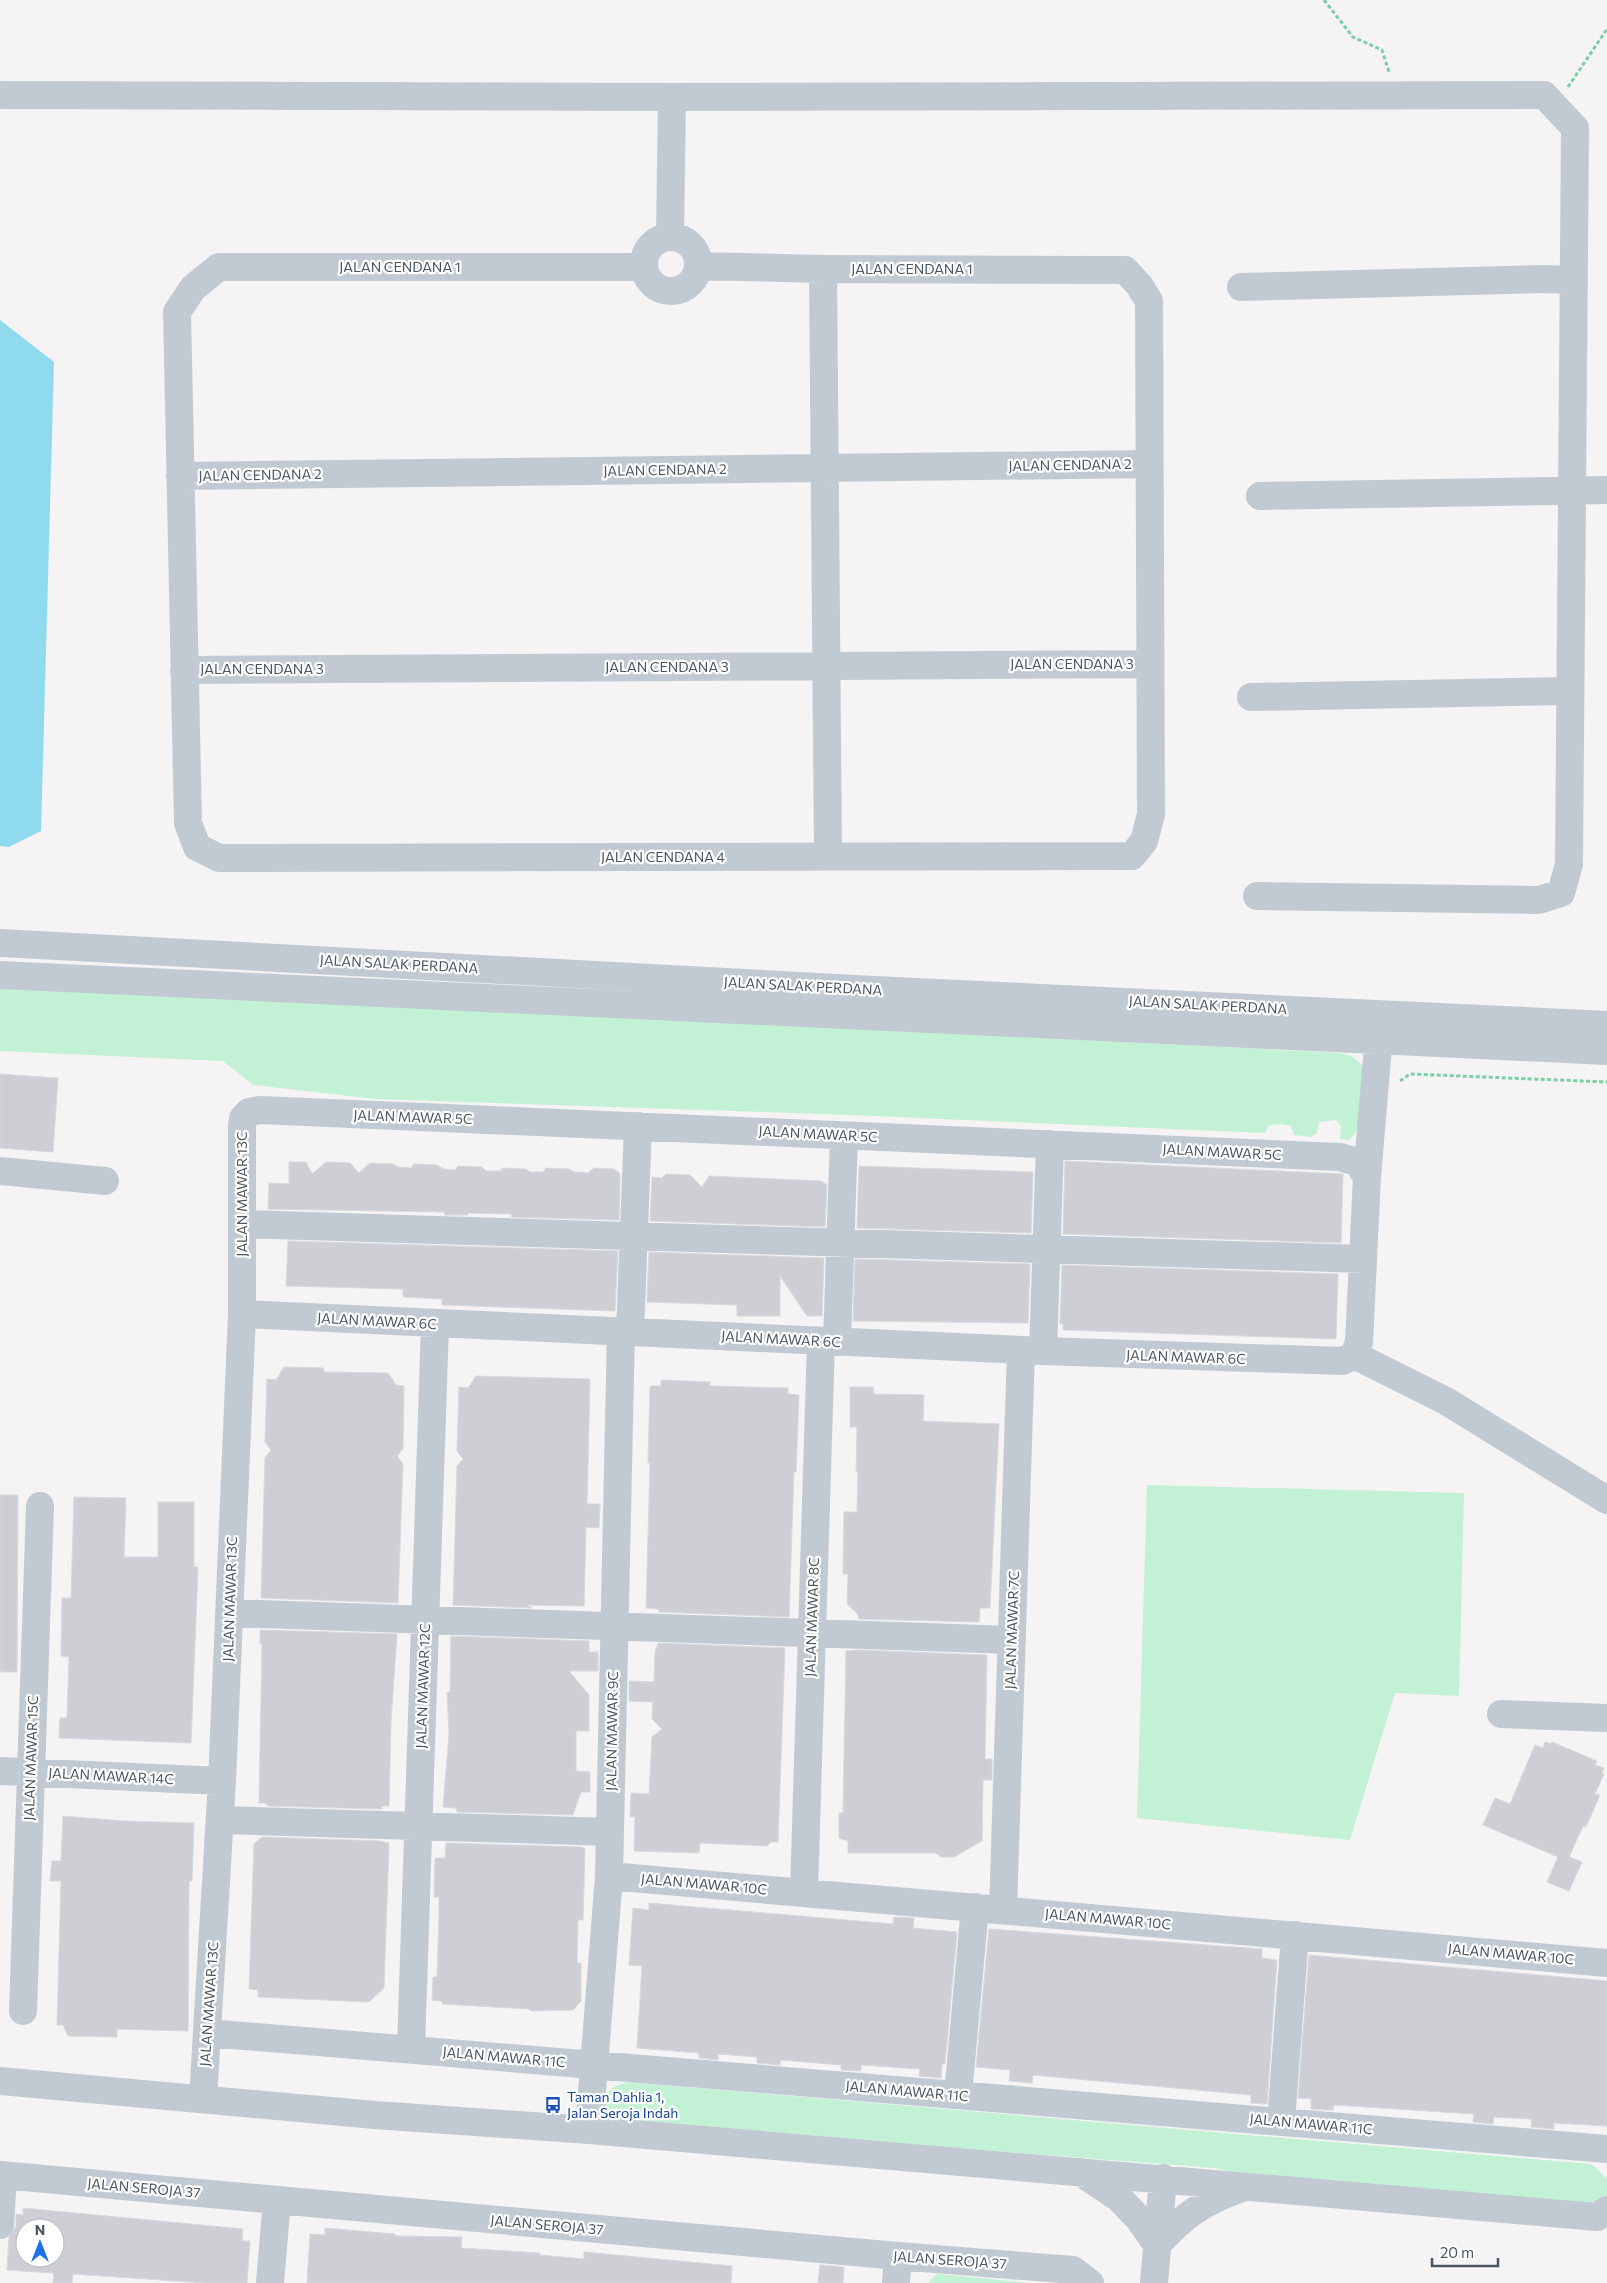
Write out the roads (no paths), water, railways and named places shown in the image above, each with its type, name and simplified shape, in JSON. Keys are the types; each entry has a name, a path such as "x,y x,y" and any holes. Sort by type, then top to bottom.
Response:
{"street":[{"path":"0,95 672,97 1544,94 1575,128 1569,864 1561,893 1539,900 1257,896"},
{"path":"670,237 672,97"},
{"path":"670,237 679,238 693,249 698,266 691,282 676,291 658,289 646,276 643,267 647,250 661,239 670,237"},
{"name":"JALAN CENDANA 1","path":"698,266 823,269 1125,270 1139,285 1149,301 1149,464"},
{"name":"JALAN CENDANA 1","path":"180,476 177,312 193,288 219,267 643,267"},
{"path":"823,269 828,856"},
{"path":"1241,287 1543,279 1574,280"},
{"path":"1149,464 1150,664"},
{"name":"JALAN CENDANA 2","path":"180,476 1149,464"},
{"path":"180,476 184,670"},
{"path":"1260,496 1607,490"},
{"name":"JALAN CENDANA 3","path":"184,670 1150,664"},
{"name":"JALAN CENDANA 4","path":"184,670 188,823 197,847 219,858 1132,856 1144,842 1151,814 1150,664"},
{"path":"1251,697 1570,691"},
{"name":"JALAN SALAK PERDANA","path":"0,943 864,990 1607,1025"},
{"name":"JALAN SALAK PERDANA","path":"0,975 1607,1051"},
{"path":"1381,1013 1367,1177 1359,1342 1354,1355 1446,1401 1607,1500"},
{"name":"JALAN MAWAR 5C","path":"260,1110 1340,1157 1357,1162 1367,1177"},
{"name":"JALAN MAWAR 13C","path":"203,2099 220,1820 230,1612 242,1314 243,1118 249,1112 260,1110"},
{"name":"JALAN MAWAR 9C","path":"589,2130 609,1876 614,1626 626,1332 634,1236 638,1126"},
{"name":"JALAN MAWAR 8C","path":"804,1892 812,1633 829,1342 841,1242 844,1136"},
{"name":"JALAN MAWAR 7C","path":"1003,1910 1012,1640 1032,1351 1047,1249 1050,1144"},
{"path":"0,1171 105,1181"},
{"path":"242,1224 1363,1259"},
{"name":"JALAN MAWAR 6C","path":"242,1314 829,1342 1321,1362 1343,1362 1354,1355"},
{"name":"JALAN MAWAR 12C","path":"411,2048 435,1324"},
{"name":"JALAN MAWAR 15C","path":"23,2011 40,1506"},
{"path":"230,1612 1012,1640"},
{"path":"1501,1714 1607,1718"},
{"name":"JALAN MAWAR 14C","path":"0,1771 222,1782"},
{"path":"220,1820 610,1832"},
{"name":"JALAN MAWAR 10C","path":"609,1876 1607,1963"},
{"path":"958,2095 975,1907"},
{"path":"1281,2122 1295,1935"},
{"name":"JALAN MAWAR 11C","path":"208,2032 1607,2149"},
{"path":"0,2080 375,2115 589,2130 1596,2217 1607,2210"},
{"path":"1079,2172 1120,2199 1139,2219 1157,2245"},
{"path":"0,2225 2,2175"},
{"name":"JALAN SEROJA 37","path":"2,2175 898,2256 1073,2270 1090,2283"},
{"path":"1154,2283 1162,2178"},
{"path":"1157,2245 1186,2215 1215,2197 1248,2186"},
{"path":"270,2283 277,2200"},
{"path":"896,2283 898,2256"}],"water":[{"path":"0,320 54,362 41,831 9,847 0,846"}],"place":[{"name":"Taman Dahlia 1, Jalan Seroja Indah","path":"553,2105"}]}
